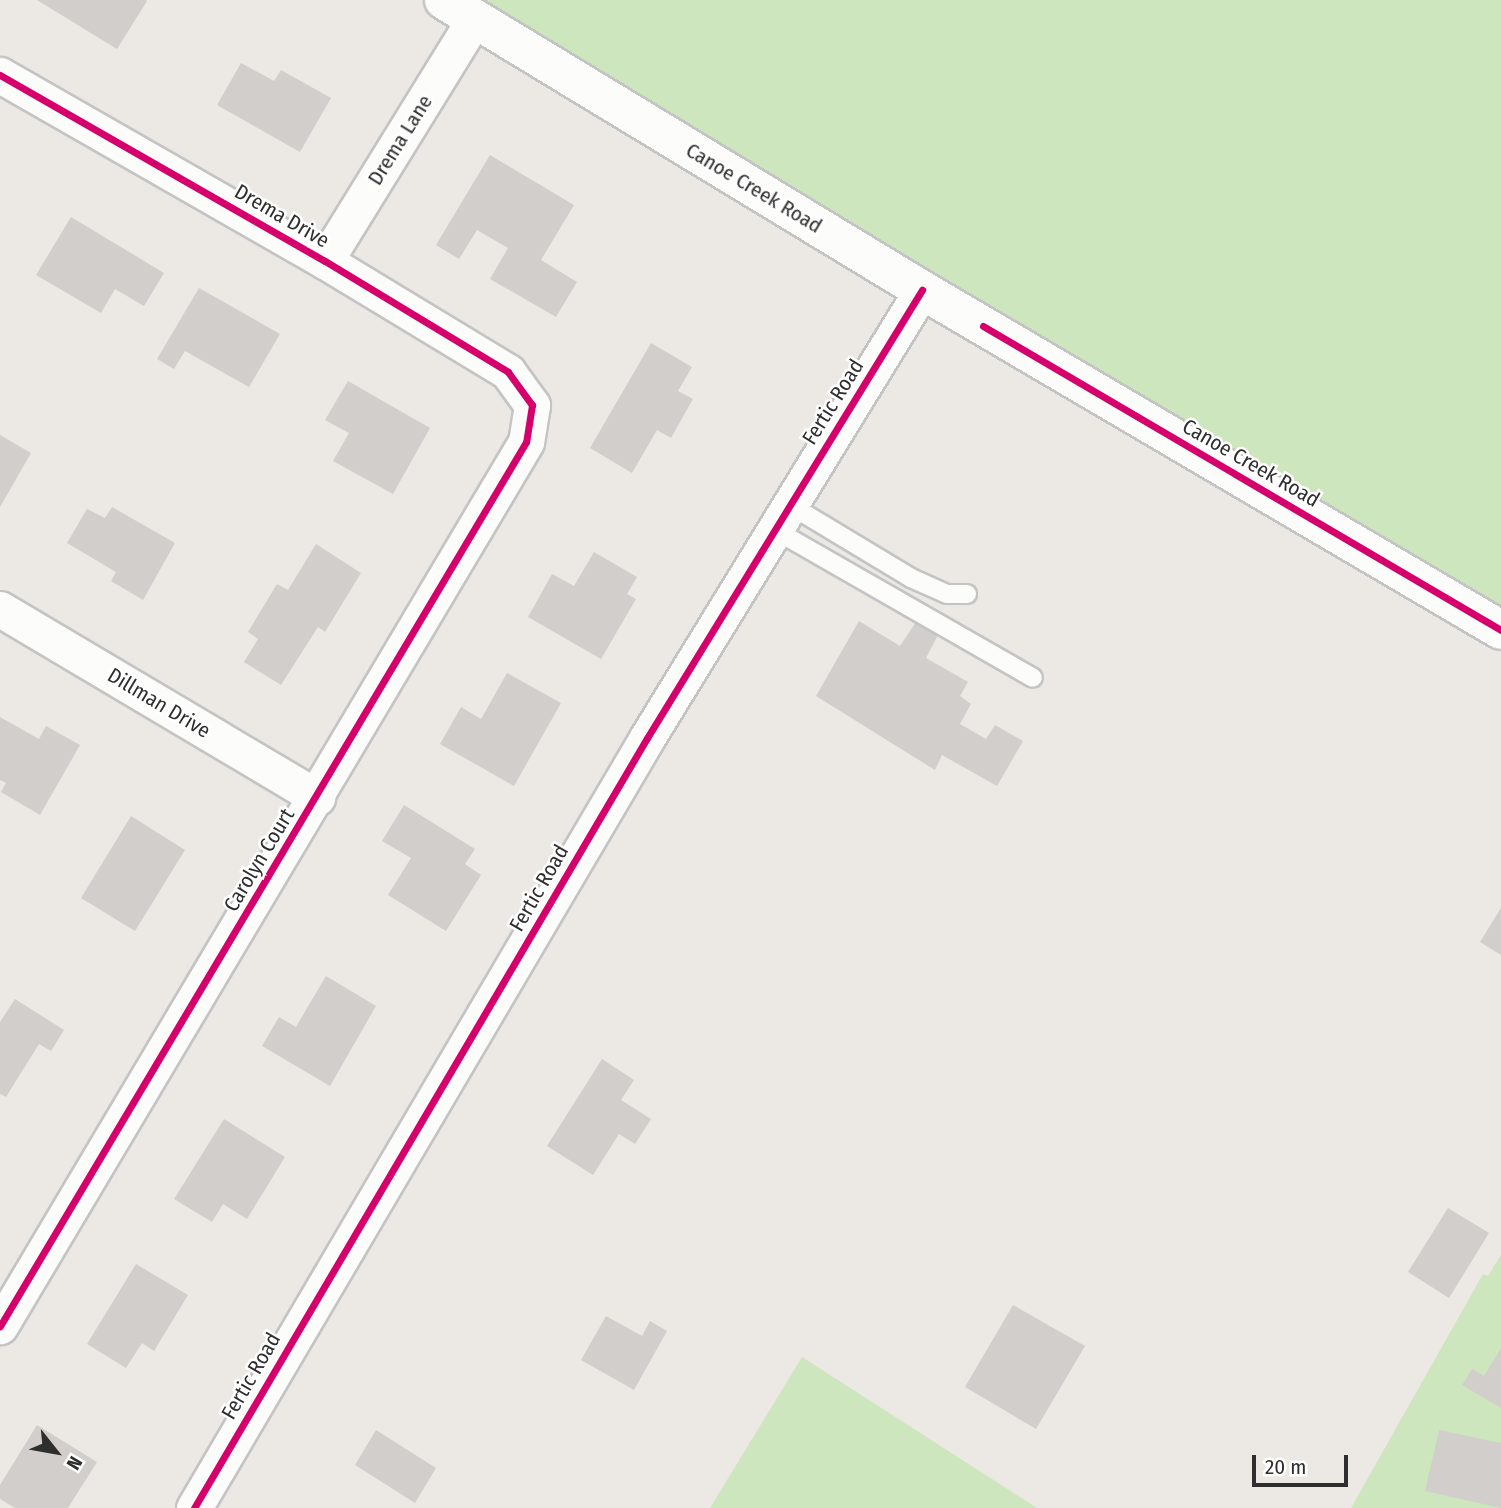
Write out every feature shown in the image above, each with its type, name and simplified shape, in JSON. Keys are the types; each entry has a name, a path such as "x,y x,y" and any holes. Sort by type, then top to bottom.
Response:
{"main road":[{"name":"Canoe Creek Road","path":"459,9 922,290 1501,630"}],"street":[{"name":"Drema Lane","path":"324,261 459,9"},
{"name":"Drema Drive","path":"0,75 324,261 508,372 532,405"},
{"name":"Fertic Road","path":"194,1508 647,738 922,290"},
{"name":"Carolyn Court","path":"0,1326 526,442 532,405"},
{"name":"Dillman Drive","path":"0,609 317,797"}],"lane":[{"path":"783,518 947,594 967,594"},
{"path":"783,518 1033,678"}],"green space":[{"path":"476,0 1501,0 1501,610 931,276"},
{"path":"1501,1255 1501,1508 1351,1508 1483,1274 1488,1276"},
{"path":"802,1357 1037,1508 710,1508"}],"building":[{"path":"37,0 146,0 147,1 117,49"},
{"path":"241,63 274,81 281,70 331,98 300,152 217,105"},
{"path":"490,155 574,205 541,260 577,282 556,317 490,279 508,248 477,230 459,259 436,245"},
{"path":"71,217 164,273 144,306 115,289 101,313 36,275"},
{"path":"199,288 280,334 249,387 185,351 174,369 157,359"},
{"path":"651,343 692,367 678,391 693,399 671,438 657,430 632,473 590,448"},
{"path":"348,381 430,428 393,494 333,461 349,433 325,420"},
{"path":"0,435 31,453 0,507"},
{"path":"112,507 175,543 143,600 111,581 116,572 67,543 87,509 105,518"},
{"path":"316,544 361,573 325,632 318,627 281,685 244,662 258,639 248,632 277,584 288,590"},
{"path":"594,552 637,577 627,594 636,599 601,659 528,617 552,574 574,586"},
{"path":"918,619 940,631 926,658 968,682 960,696 971,704 960,724 986,739 995,725 1023,741 997,786 942,755 935,770 816,696 859,621 900,646"},
{"path":"507,673 561,703 514,786 440,744 461,707 481,719"},
{"path":"0,717 39,739 46,726 80,745 40,815 1,792 6,783 0,780"},
{"path":"404,805 475,849 465,864 481,875 446,931 388,895 411,858 382,841"},
{"path":"131,816 185,850 135,931 81,898"},
{"path":"1501,908 1501,955 1480,942"},
{"path":"326,976 376,1006 330,1086 262,1046 279,1017 296,1027"},
{"path":"15,999 64,1030 51,1051 39,1044 6,1097 0,1094 0,1022"},
{"path":"602,1059 634,1080 621,1100 651,1119 635,1144 619,1134 593,1175 547,1146"},
{"path":"224,1119 285,1157 247,1219 223,1204 212,1222 174,1199"},
{"path":"1448,1208 1489,1233 1449,1298 1408,1272"},
{"path":"136,1264 188,1295 154,1351 142,1343 126,1368 87,1344"},
{"path":"1013,1305 1085,1346 1036,1429 965,1387"},
{"path":"606,1316 642,1336 650,1321 667,1331 634,1390 581,1360"},
{"path":"1501,1348 1501,1408 1462,1385 1472,1369 1484,1376"},
{"path":"37,1425 97,1462 68,1508 15,1508 0,1499 0,1485"},
{"path":"376,1430 436,1468 415,1503 355,1465"},
{"path":"1439,1430 1501,1443 1501,1508 1425,1491"}],"cycle path":[{"path":"0,75 325,261 508,372 532,405 526,442 0,1326"},
{"path":"194,1508 647,738 922,290"},
{"path":"983,326 1501,630"}]}
